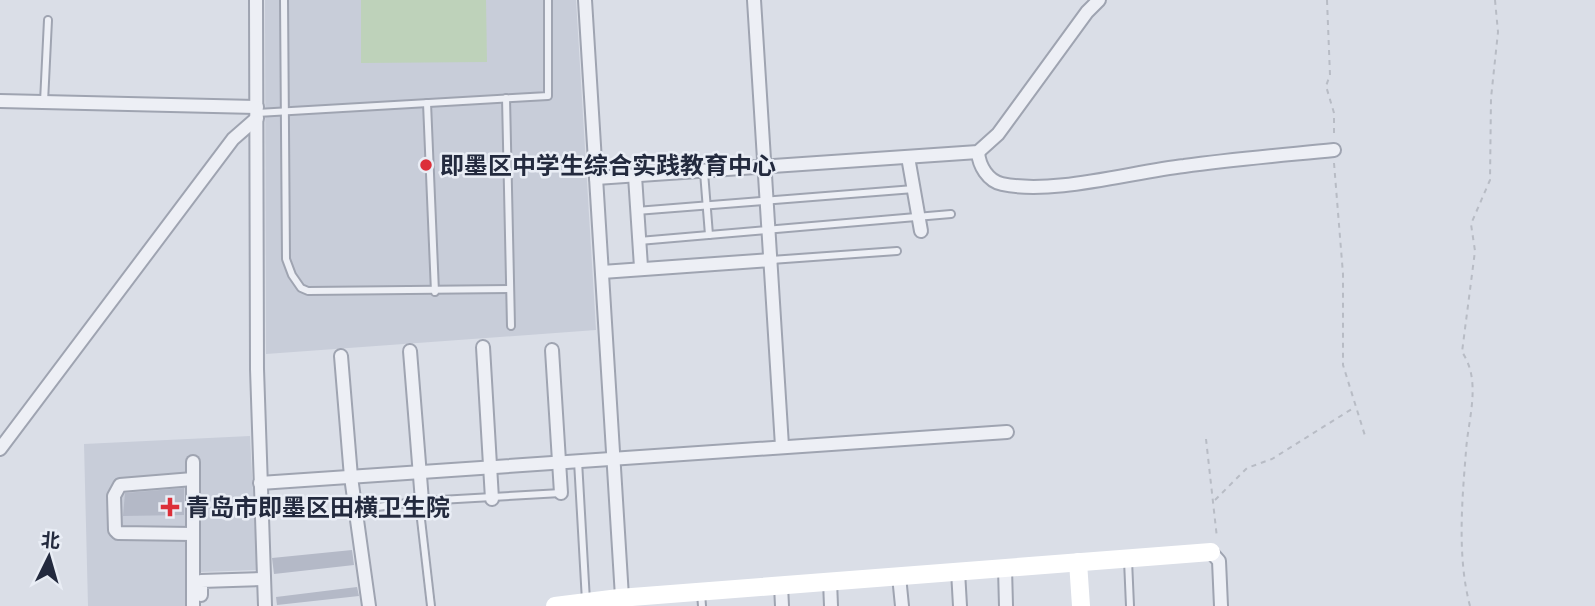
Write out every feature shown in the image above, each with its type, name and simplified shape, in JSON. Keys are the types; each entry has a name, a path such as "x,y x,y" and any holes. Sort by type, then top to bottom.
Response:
{"street":[{"path":"256,0 260,483 265,606"},
{"path":"585,0 613,456 617,601"},
{"path":"754,0 782,446"},
{"path":"596,178 765,169 978,152 998,134 1087,12 1099,0"},
{"path":"0,101 257,113"},
{"path":"0,449 233,139 257,113"},
{"path":"978,152 982,168 999,183 1071,183 1184,166 1334,150"},
{"path":"908,158 921,231"},
{"path":"635,176 641,267"},
{"path":"602,272 641,267 771,260"},
{"path":"483,347 492,499"},
{"path":"552,350 562,493"},
{"path":"410,351 421,502"},
{"path":"341,355 351,477 369,606"},
{"path":"260,483 613,456 1007,432"},
{"path":"193,462 193,606"},
{"path":"193,479 120,485 114,496 118,533 193,534"},
{"path":"555,606 586,602 701,599 781,585 1211,552 1219,561 1221,606"},
{"path":"1078,562 1081,606"},
{"path":"1004,568 1006,606"},
{"path":"958,571 960,606"},
{"path":"899,576 902,606"},
{"path":"201,606 201,581 263,579"},
{"path":"830,581 831,606"},
{"path":"781,585 782,606"}],"lane":[{"path":"284,0 286,259 302,288 308,291 435,292 510,289"},
{"path":"257,113 548,96 548,0"},
{"path":"44,102 48,20"},
{"path":"506,98 511,326"},
{"path":"427,103 435,292"},
{"path":"704,172 709,235"},
{"path":"636,211 914,189"},
{"path":"638,241 951,214"},
{"path":"771,260 897,251"},
{"path":"578,459 586,602"},
{"path":"355,510 421,502 562,493"},
{"path":"421,502 431,606"},
{"path":"1128,558 1130,606"}],"path":[{"path":"1327,0 1330,75 1325,86 1334,113 1343,274 1343,365 1366,439"},
{"path":"1470,606 1463,555 1466,450 1473,380 1470,363 1462,352 1475,251 1471,224 1490,180 1491,98 1499,32 1495,0"},
{"path":"1215,500 1247,468 1272,459 1357,406"},
{"path":"1206,439 1215,500 1217,540 1211,552"}],"shaded area":[{"name":"即墨区中学生综合实践教育中心","path":"265,0 576,0 596,330 266,354"},
{"name":"青岛市即墨区田横卫生院","path":"250,436 257,570 200,572 198,606 88,606 84,444"}],"green space":[{"path":"361,0 486,0 487,62 361,63"}],"building":[{"path":"184,488 184,515 123,516 125,493"},
{"path":"352,550 354,565 274,574 272,558"},
{"path":"357,587 359,596 277,605 276,597"}],"place":[{"name":"即墨区中学生综合实践教育中心","path":"426,165"},
{"name":"青岛市即墨区田横卫生院","path":"170,507"}]}
